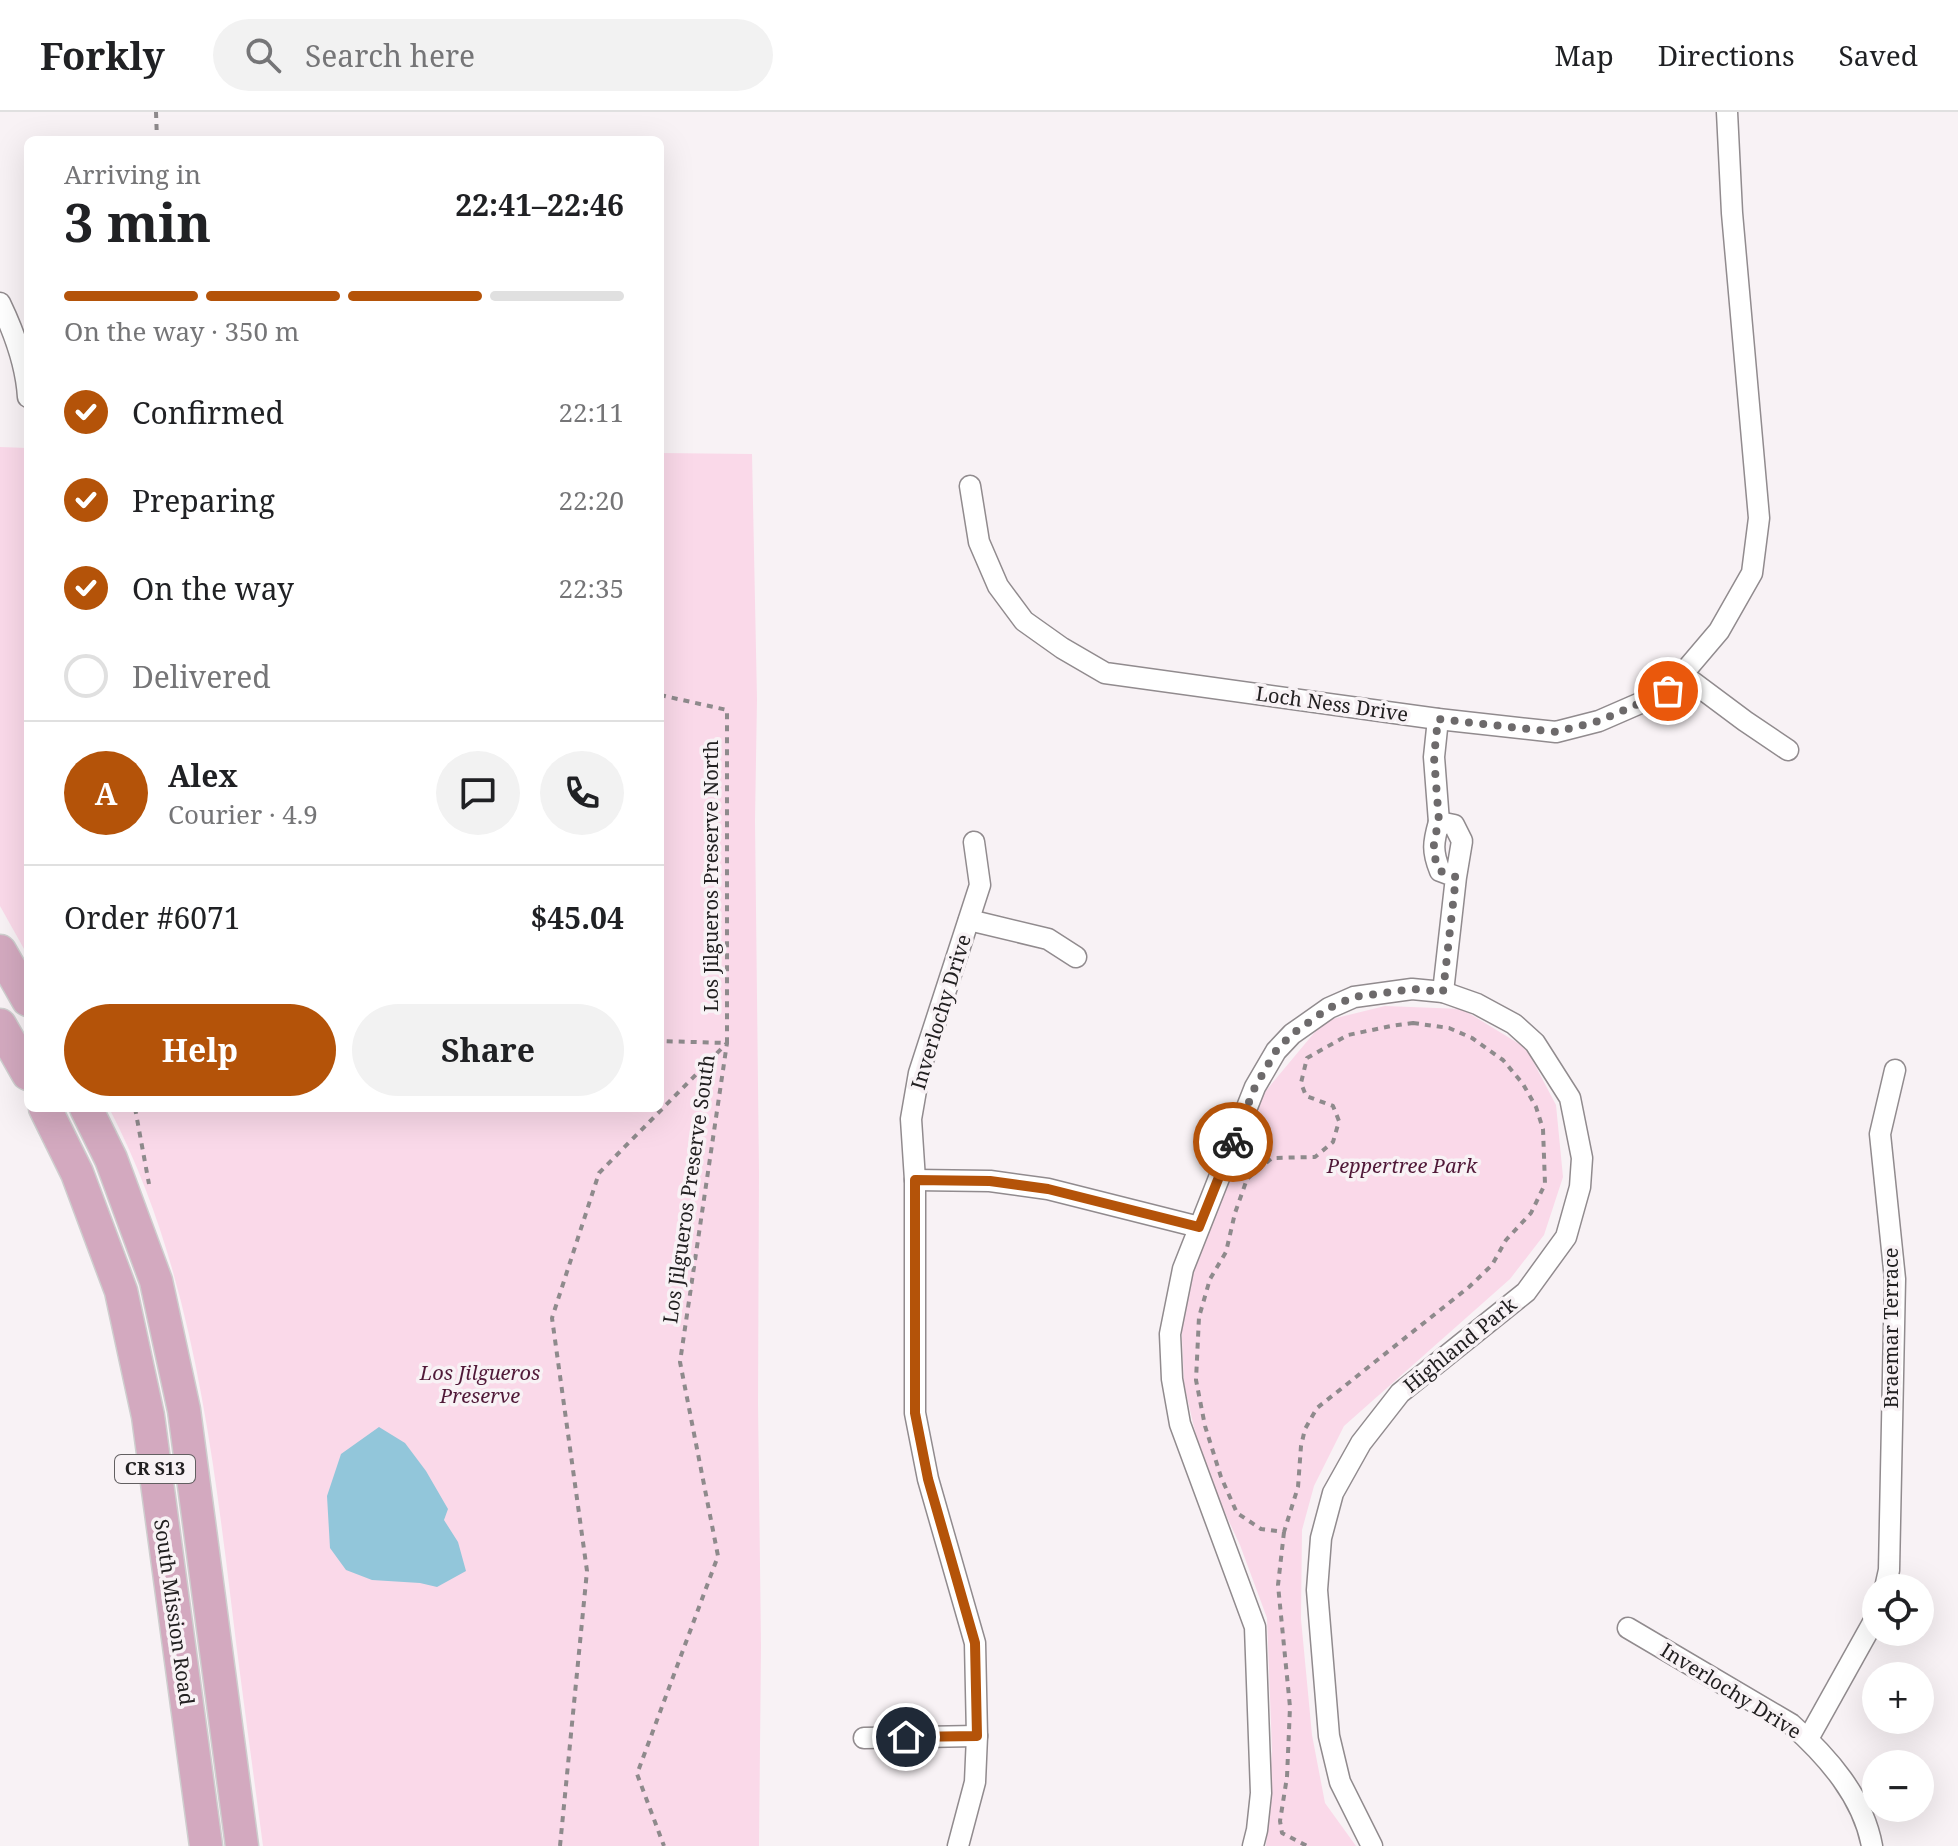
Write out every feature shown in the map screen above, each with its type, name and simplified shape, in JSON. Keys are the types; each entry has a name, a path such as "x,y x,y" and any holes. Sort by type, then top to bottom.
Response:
{"main road":[{"path":"0,951 24,993"},
{"path":"0,1025 24,1067"},
{"name":"South Mission Road","path":"47,1112 77,1173 121,1291 148,1416 206,1846"},
{"name":"South Mission Road","path":"88,1112 111,1159 156,1281 181,1395 242,1846"}],"street":[{"name":"Loch Ness Drive","path":"970,486 979,542 998,586 1024,621 1105,673 1438,719 1556,732 1599,721 1668,691 1719,631 1752,573 1759,518 1732,213 1727,112"},
{"path":"0,303 10,350 24,376"},
{"path":"1682,674 1788,750"},
{"path":"1438,719 1434,757 1439,822 1433,853 1440,871 1456,877"},
{"path":"1439,822 1454,825 1462,841 1443,992"},
{"name":"Inverlochy Drive","path":"958,1846 975,1782 975,1643 928,1479 915,1413 915,1180 911,1119 919,1073 980,885 974,842"},
{"path":"969,920 1048,939 1076,957"},
{"name":"Highland Park","path":"1253,1846 1261,1793 1255,1627 1180,1424 1172,1379 1170,1334 1183,1269 1255,1087 1276,1051 1292,1034 1329,1008 1354,997 1412,989 1443,992 1477,1004 1514,1024 1535,1043 1570,1098 1582,1158 1580,1187 1566,1237 1526,1292 1400,1393 1361,1443 1333,1493 1321,1538 1317,1590 1329,1736 1340,1782 1372,1846"},
{"name":"Braemar Terrace","path":"1888,1574 1895,1279 1880,1134 1895,1070"},
{"path":"915,1180 990,1181 1048,1189 1199,1227"},
{"name":"Inverlochy Drive","path":"1628,1628 1791,1724 1808,1739 1845,1781 1870,1833 1872,1846"},
{"path":"1808,1739 1862,1642"},
{"path":"864,1738 977,1736"}],"path":[{"path":"156,112 157,136"},
{"name":"Los Jilgueros Preserve North","path":"664,696 727,710 727,1043"},
{"path":"1284,1532 1261,1529 1237,1513 1221,1477 1205,1426 1196,1380 1199,1317 1210,1279 1226,1252 1247,1179 1272,1158 1315,1157 1333,1142 1339,1121 1333,1106 1306,1096 1301,1083 1307,1058 1348,1035 1413,1023 1449,1028 1472,1038 1503,1060 1523,1084 1536,1107 1543,1129 1545,1184 1531,1213 1506,1240 1492,1265 1469,1287 1317,1408 1305,1429 1298,1487 1284,1532 1278,1585 1290,1707 1287,1777 1280,1821 1282,1833 1307,1846"},
{"path":"664,1041 727,1043"},
{"name":"Los Jilgueros Preserve South","path":"664,1107 727,1043"},
{"name":"Los Jilgueros Preserve South","path":"664,1846 637,1774 718,1556 680,1362 727,1043"},
{"name":"Los Jilgueros Preserve South","path":"560,1846 587,1571 552,1318 599,1173 659,1112"}],"green space":[{"path":"0,447 24,448 24,949 0,906"},
{"name":"Los Jilgueros Preserve","path":"664,453 752,454 757,699 759,1846 263,1846 214,1469 203,1407 176,1284 136,1165 111,1112 664,1112"},
{"name":"Peppertree Park","path":"1385,1006 1462,1009 1526,1048 1556,1105 1563,1177 1544,1235 1510,1279 1344,1426 1314,1486 1302,1530 1301,1619 1312,1735 1325,1803 1356,1846 1266,1846 1272,1750 1267,1618 1240,1545 1203,1466 1184,1384 1181,1318 1200,1248 1259,1099 1324,1021"}],"water":[{"path":"379,1427 405,1443 448,1509 444,1520 458,1542 466,1571 437,1587 372,1580 346,1570 330,1548 327,1496 341,1454"}],"way so far":[{"path":"1233,1142 1255,1087 1276,1051 1292,1034 1329,1008 1354,997 1412,989 1443,992 1456,877 1440,871 1433,853 1439,822 1434,757 1438,719 1556,732 1599,721 1668,691"}],"route":[{"path":"906,1737 977,1736 975,1643 928,1479 915,1413 915,1180 990,1181 1048,1189 1199,1227 1233,1142"}]}
